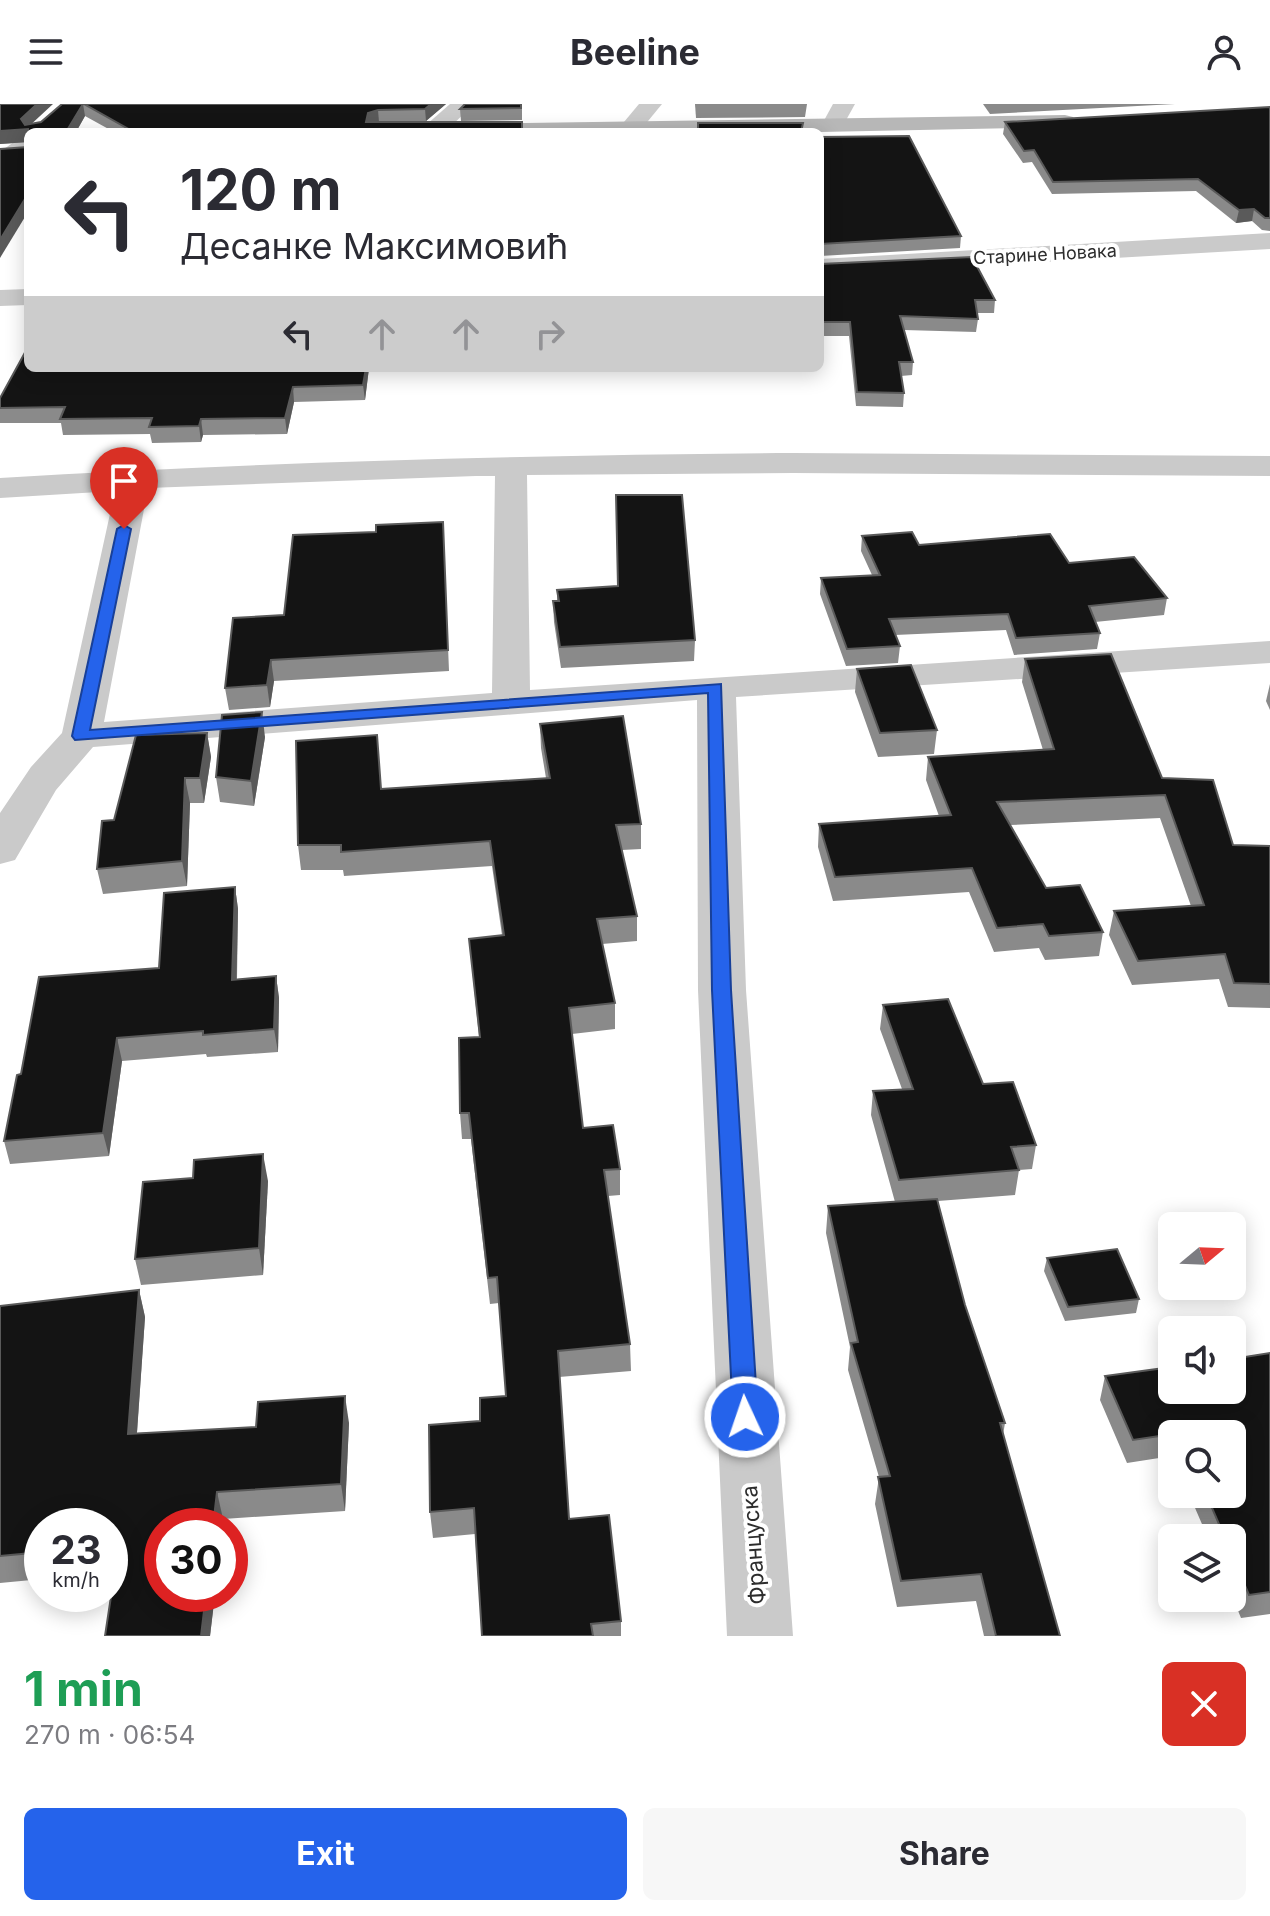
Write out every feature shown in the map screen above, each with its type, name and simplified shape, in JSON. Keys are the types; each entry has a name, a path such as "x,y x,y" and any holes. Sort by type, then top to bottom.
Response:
{"main road":[{"path":"630,128 1081,121"}],"street":[{"path":"436,128 463,104"},
{"path":"630,128 651,104"},
{"path":"832,126 844,104"},
{"name":"Старине Новака","path":"824,267 1270,241"},
{"path":"0,298 24,297"},
{"path":"0,488 134,478 511,464 787,462 1270,466"},
{"path":"511,464 511,704"},
{"path":"0,851 35,787 81,736 134,478"},
{"path":"81,736 716,687 1270,652"},
{"name":"Француска","path":"716,687 722,990 760,1636"}],"building":[{"path":"0,104 37,104 21,119 25,125 41,122 62,104 83,104 68,128 0,131"},
{"path":"84,104 431,104 425,109 378,110 368,113 366,122 522,122 522,128 127,128"},
{"path":"465,104 521,104 521,108 460,109"},
{"path":"1270,107 1270,218 1265,218 1254,209 1239,210 1198,179 1053,182 1034,150 1024,151 1005,122"},
{"path":"698,123 803,123 802,128 698,128"},
{"path":"909,136 961,236 824,244 824,137"},
{"path":"24,147 24,201 0,240 0,149"},
{"path":"972,257 995,300 975,300 978,319 900,316 913,362 899,362 904,393 857,392 850,322 824,322 824,264"},
{"path":"24,354 24,372 365,372 363,385 293,387 285,418 201,419 199,426 149,427 152,418 60,419 65,407 0,408 0,398"},
{"path":"616,495 682,495 695,640 560,647 553,601 559,601 557,590 618,586"},
{"path":"443,522 448,650 271,660 267,685 225,688 233,618 284,615 293,535 376,532 376,525"},
{"path":"912,532 919,545 1050,534 1069,563 1134,557 1167,598 1089,606 1100,633 1016,638 1008,614 889,619 900,646 847,649 821,578 880,575 862,536"},
{"path":"1111,654 1162,778 1213,780 1233,845 1270,846 1270,984 1234,983 1225,954 1138,961 1114,911 1204,905 1165,795 997,802 1046,888 1080,885 1103,932 1049,936 1043,924 997,928 972,868 835,877 819,824 951,815 928,757 1054,749 1025,659"},
{"path":"911,665 937,730 880,733 857,669"},
{"path":"262,712 251,781 216,777 222,715"},
{"path":"623,716 641,824 616,825 637,916 597,919 615,1003 569,1008 583,1128 613,1125 620,1169 604,1170 630,1344 558,1351 569,1519 609,1515 621,1621 591,1624 593,1636 482,1636 474,1508 430,1512 429,1425 480,1421 480,1398 506,1396 497,1277 488,1278 469,1113 460,1113 459,1038 480,1037 469,939 504,935 490,841 341,852 341,845 298,845 296,741 377,735 381,789 550,778 540,724"},
{"path":"207,733 200,778 185,778 182,861 97,869 102,821 114,820 136,735"},
{"path":"235,887 232,980 276,976 274,1029 117,1038 103,1133 4,1141 17,1075 21,1074 39,977 159,968 164,893"},
{"path":"948,999 983,1084 1013,1082 1036,1145 1011,1147 1019,1170 899,1180 873,1091 913,1089 883,1005"},
{"path":"263,1154 259,1248 135,1259 143,1182 193,1178 194,1160"},
{"path":"937,1199 965,1305 1005,1423 1000,1423 1060,1636 996,1636 981,1574 901,1581 878,1477 890,1476 851,1343 858,1342 828,1206"},
{"path":"1117,1249 1139,1299 1068,1307 1047,1258"},
{"path":"139,1290 128,1434 256,1427 258,1402 345,1396 341,1484 217,1492 215,1508 144,1508 144,1612 204,1612 201,1636 105,1636 109,1612 128,1612 128,1508 24,1508 24,1554 0,1556 0,1306"},
{"path":"1270,1353 1270,1592 1249,1595 1246,1588 1246,1524 1219,1524 1212,1508 1246,1508 1246,1420 1158,1420 1158,1436 1133,1440 1105,1376 1158,1369 1158,1404 1246,1404 1246,1357"}],"route":[{"path":"124,529 81,736 716,687 722,990 745,1417"}]}
